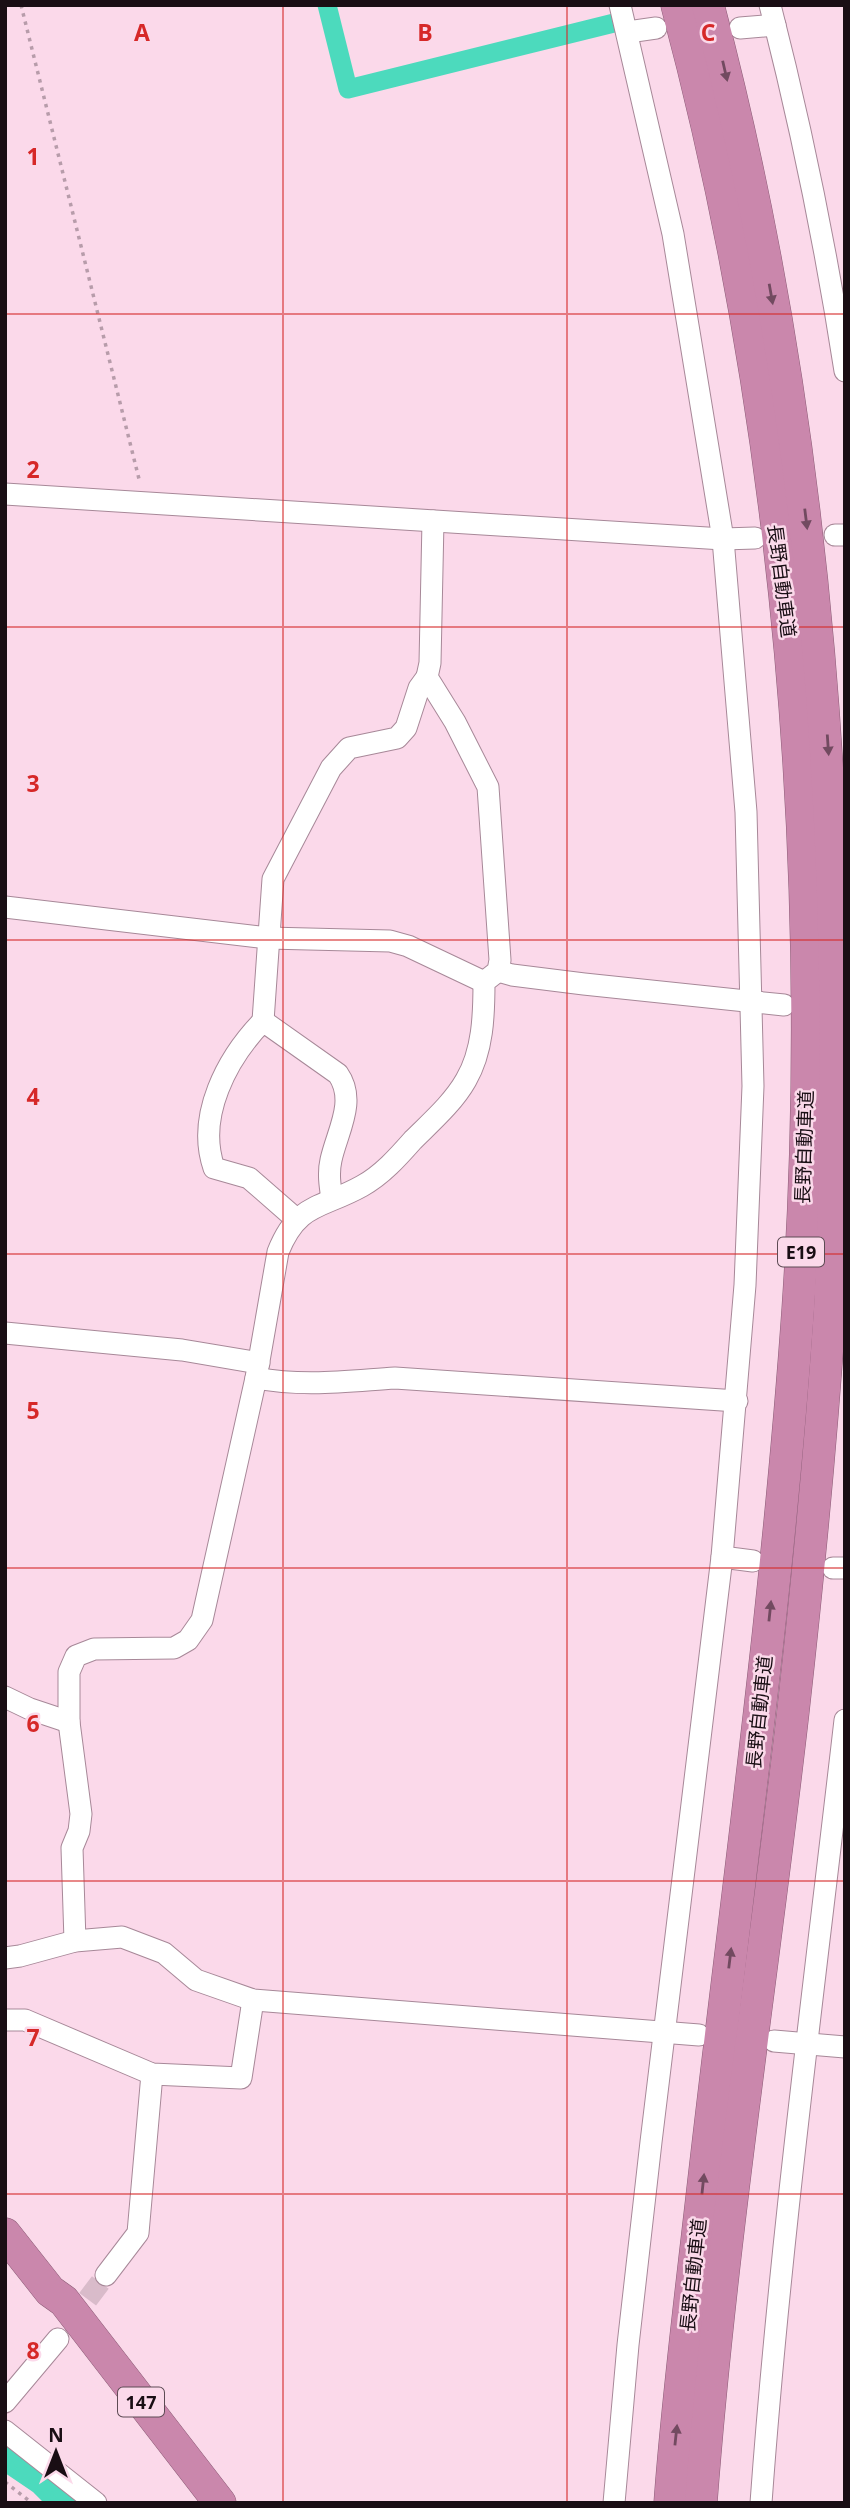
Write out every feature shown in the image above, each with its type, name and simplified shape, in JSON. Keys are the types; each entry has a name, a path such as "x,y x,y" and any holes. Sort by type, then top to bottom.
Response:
{"highway":[{"name":"長野自動車道","path":"702,2496 740,2123 793,1712 818,1462 830,1305 837,1154 838,998 834,829 822,652 799,460 757,216 708,5"},
{"name":"長野自動車道","path":"666,16 729,225 752,352 791,652 802,827 807,1005 805,1155 798,1304 786,1457 760,1707 692,2285 670,2503"},
{"name":"147","path":"5,2216 58,2286 64,2301 220,2503"},
{"name":"147","path":"5,2234 50,2291 64,2301"}],"street":[{"path":"614,2503 631,2318 723,1557 747,1245 753,1086 746,812 723,539 673,234 620,5"},
{"path":"740,28 772,15 820,228 845,371"},
{"path":"628,32 666,16"},
{"path":"5,494 723,539 755,538"},
{"path":"296,1219 249,1178 214,1168 209,1153 209,1125 213,1102 234,1057 263,1021 273,879 331,768 349,747 397,738 406,728 419,688 427,677 430,663 433,521"},
{"path":"75,1941 72,1848 79,1831 81,1814 69,1722 69,1672 76,1656 94,1649 174,1648 188,1640 202,1620 258,1371 278,1252 285,1234 296,1219 312,1207 363,1186 389,1166 454,1098 467,1079 477,1052 491,976 500,960 488,787 455,722 427,677"},
{"path":"5,907 268,938 390,941 491,976 513,975 784,1005"},
{"path":"263,1021 338,1074 345,1084 345,1118 331,1158 329,1173 332,1199"},
{"path":"5,1333 182,1350 305,1384 344,1384 395,1378 737,1401"},
{"path":"723,1557 753,1561"},
{"path":"5,1697 69,1722"},
{"path":"761,2503 778,2302 845,1720"},
{"path":"5,1958 75,1941 122,1937 164,1954 196,1980 253,2000 699,2035"},
{"path":"5,2020 25,2020 152,2074 241,2078 253,2000"},
{"path":"774,2041 845,2047"},
{"path":"106,2275 138,2233 152,2074"},
{"path":"5,2402 58,2339"},
{"path":"5,2431 96,2503"}],"path":[{"path":"21,5 141,485 142,503"},
{"path":"5,2482 32,2503"}],"shaded area":[{"path":"5,2444 81,2503 44,2503 5,2473"}],"waterway":[{"path":"327,5 348,89 614,23"}],"tunnel":[{"path":"69,2324 106,2275"}]}
